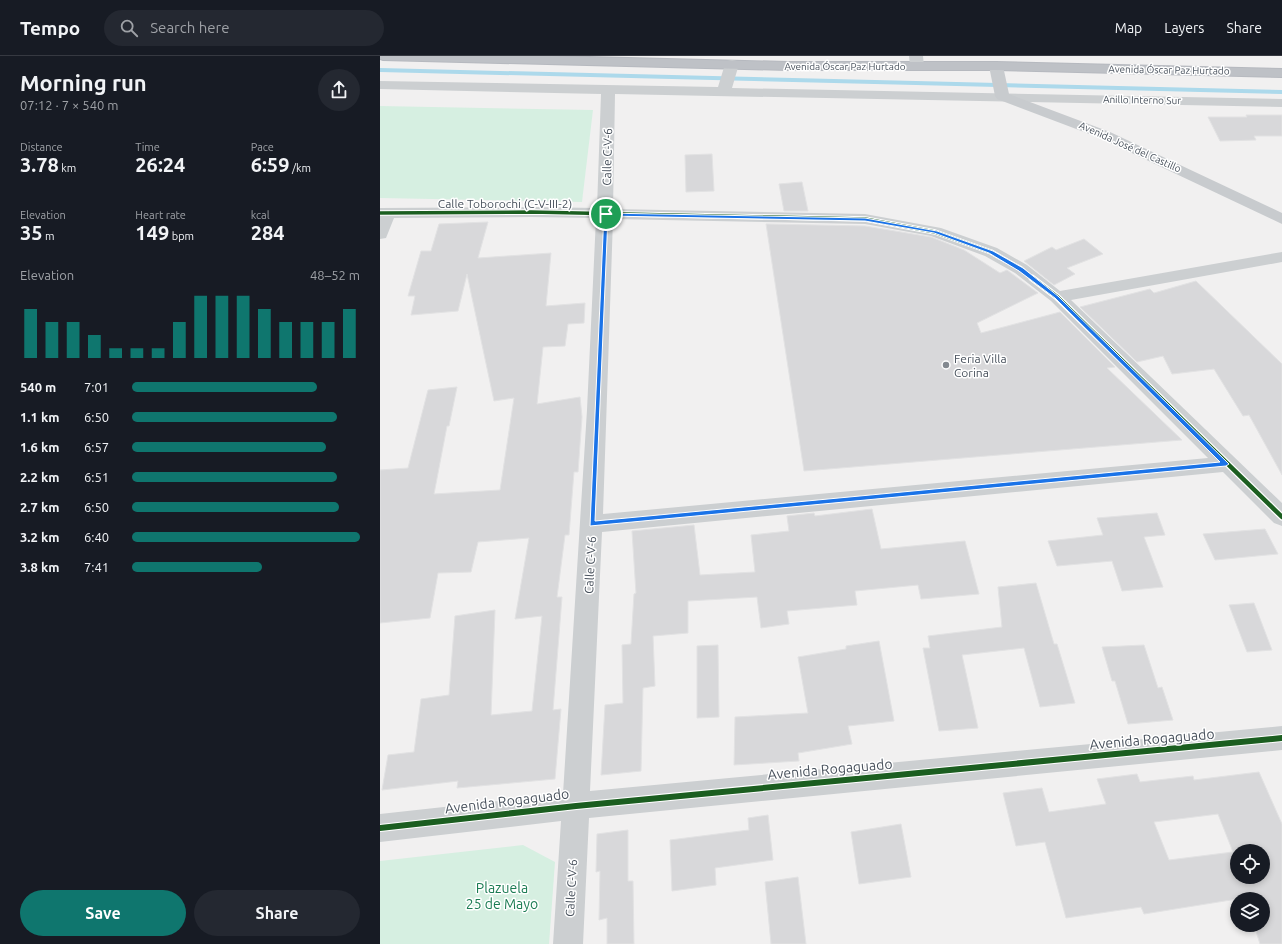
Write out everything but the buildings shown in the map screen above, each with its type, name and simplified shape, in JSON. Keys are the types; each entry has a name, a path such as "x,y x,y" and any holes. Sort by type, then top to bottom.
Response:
{"highway":[{"name":"Avenida Óscar Paz Hurtado","path":"383,56 732,64 916,61 997,73 1282,73"}],"main road":[{"path":"997,73 1002,96"},
{"name":"Avenida José del Castillo","path":"1002,96 1106,135 1282,218"}],"street":[{"path":"726,86 732,64"},
{"name":"Anillo Interno Sur","path":"380,85 608,90 726,86 1002,96 1282,103"},
{"name":"Calle C-V-6","path":"568,944 592,524 606,214 608,90"},
{"name":"Calle Toborochi (C-V-III-2)","path":"383,213 531,212 865,219 935,232 991,252 1021,269 1056,297 1282,517"},
{"path":"380,234 383,213"},
{"path":"1056,297 1282,257"},
{"path":"592,524 1226,464"},
{"name":"Avenida Rogaguado","path":"380,828 576,806 1282,738"}],"green space":[{"path":"380,106 593,110 582,202 380,198"},
{"name":"Plazuela 25 de Mayo","path":"523,845 555,862 549,944 380,944 380,861"}],"waterway":[{"path":"380,70 1282,92"}],"cycle path":[{"path":"380,213 531,212 865,219 935,232 991,252 1021,269 1057,297 1282,517"},
{"path":"380,828 576,806 1282,738"}],"place":[{"name":"Feria Villa Corina","path":"946,365"}],"route":[{"path":"606,214 865,219 935,232 991,252 1021,269 1056,297 1226,464 592,524 606,214"}]}
